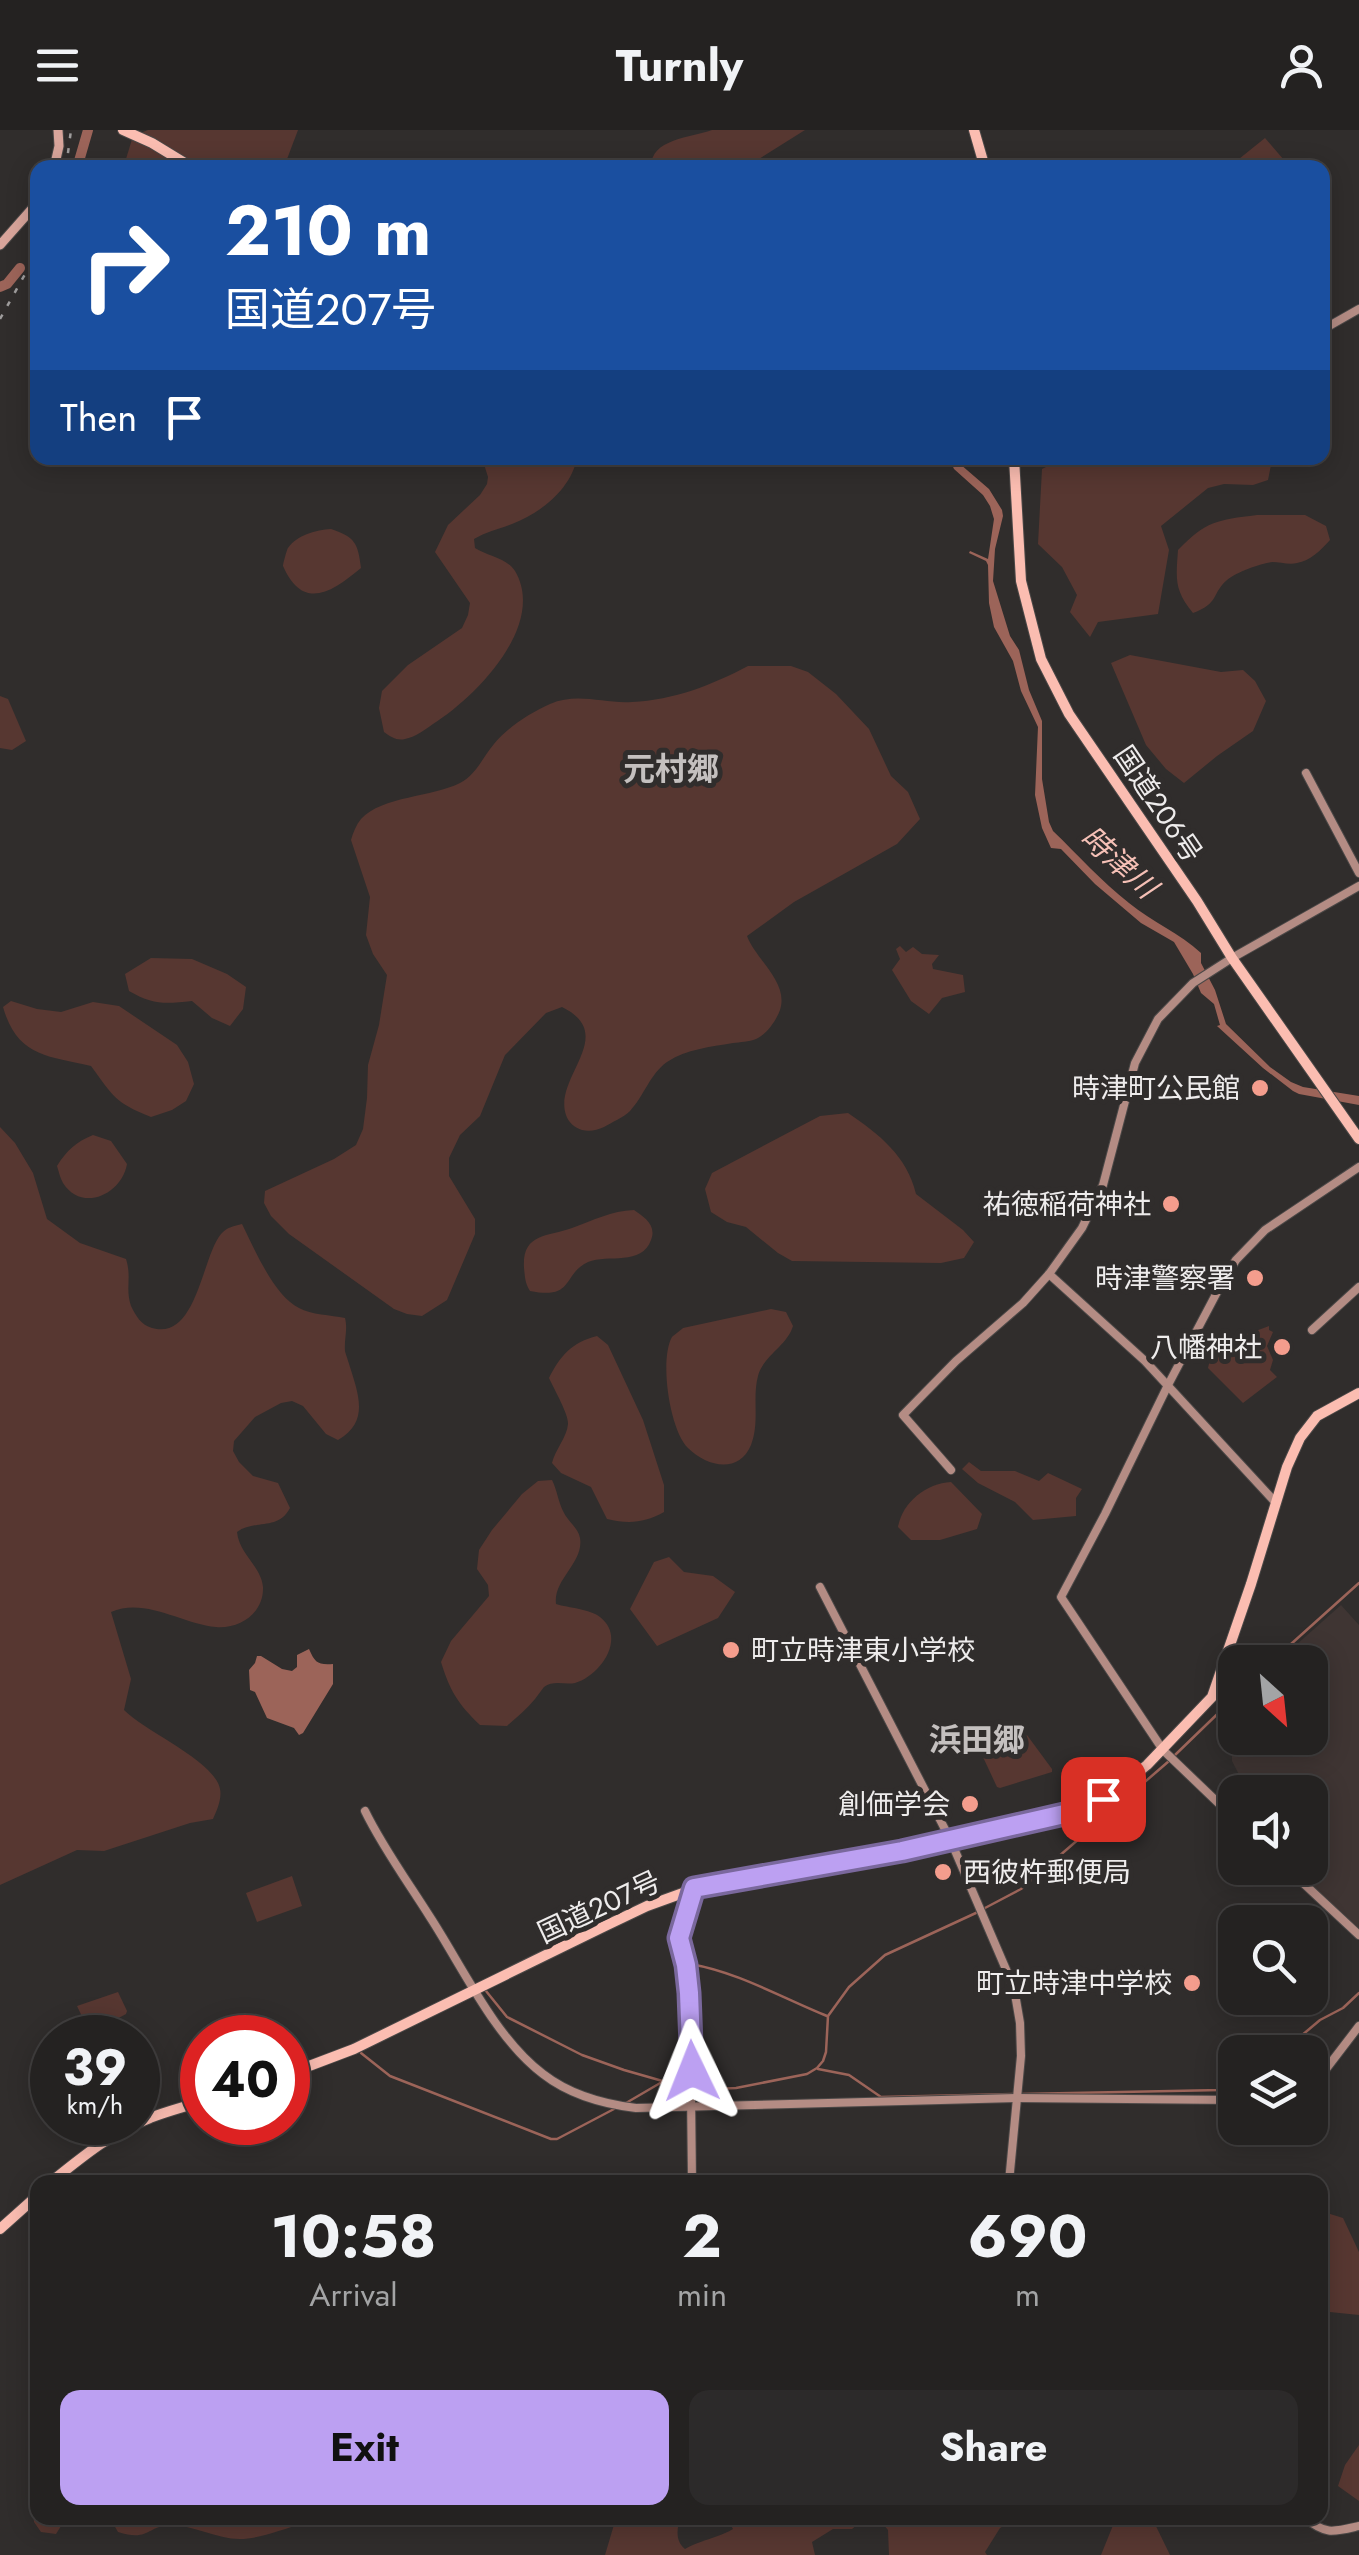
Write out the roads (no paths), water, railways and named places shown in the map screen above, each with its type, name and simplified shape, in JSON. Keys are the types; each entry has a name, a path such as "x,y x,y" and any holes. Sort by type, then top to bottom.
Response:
{"highway":[{"path":"122,130 139,134 187,160"},
{"path":"974,130 983,160"},
{"path":"139,134 180,160"},
{"name":"国道206号","path":"1014,465 1020,581 1040,659 1069,714 1359,1139"},
{"name":"国道207号","path":"310,2066 354,2049 647,1906 694,1888 902,1851 1082,1809 1121,1788 1165,1752 1212,1698 1287,1467 1300,1438 1327,1408 1359,1393"},
{"path":"59,2175 120,2132 180,2108"},
{"path":"0,2229 30,2202"}],"main road":[{"path":"56,160 58,130"},
{"path":"0,245 30,211"}],"street":[{"path":"1330,325 1359,309"},
{"path":"1306,774 1359,873"},
{"path":"951,1470 903,1415 1023,1303 1082,1228 1103,1185 1136,1063 1158,1019 1193,983 1359,886"},
{"path":"1218,1803 1165,1752 1061,1598 1224,1279 1265,1230 1359,1167"},
{"path":"1049,1274 1168,1385 1276,1504"},
{"path":"1312,1330 1359,1288"},
{"path":"820,1587 950,1839 1014,1988 1021,2040 1009,2175"},
{"path":"365,1810 512,2044 543,2074 583,2096 624,2106 690,2107 1017,2095 1218,2100"},
{"path":"1305,1885 1359,1935"},
{"path":"692,2175 689,1993 679,1938 694,1888"},
{"path":"1328,2066 1359,2026"},
{"path":"1315,2525 1330,2532 1359,2526"}],"waterway":[{"path":"79,160 88,130"},
{"path":"0,287 20,268"},
{"path":"1290,1645 1359,1583"},
{"path":"1175,1755 1218,1713"},
{"path":"985,1908 1021,1889 1169,1761"},
{"path":"694,2090 736,2088 807,2074 817,2068 826,2052 828,2016 849,1987 885,1955 978,1912"},
{"path":"690,1964 743,1979 827,2016"},
{"path":"486,1991 507,2017 582,2055 687,2088"},
{"path":"1302,2035 1359,1993"},
{"path":"361,2053 390,2076 551,2139 614,2109"},
{"path":"818,2069 849,2075 881,2097 1013,2094"},
{"path":"626,2103 662,2082"},
{"path":"1021,2094 1218,2090"}],"railway":[{"path":"67,160 71,130"},
{"path":"0,319 30,265"}],"place":[{"name":"時津町公民館","path":"1260,1088"},
{"name":"祐徳稲荷神社","path":"1171,1204"},
{"name":"時津警察署","path":"1255,1278"},
{"name":"八幡神社","path":"1282,1347"},
{"name":"町立時津東小学校","path":"731,1650"},
{"name":"創価学会","path":"970,1804"},
{"name":"西彼杵郵便局","path":"943,1872"},
{"name":"町立時津中学校","path":"1192,1983"}],"district":[{"name":"元村郷","path":"671,769"},
{"name":"浜田郷","path":"977,1740"}],"water label":[{"name":"時津川","path":"1119,862"}]}
